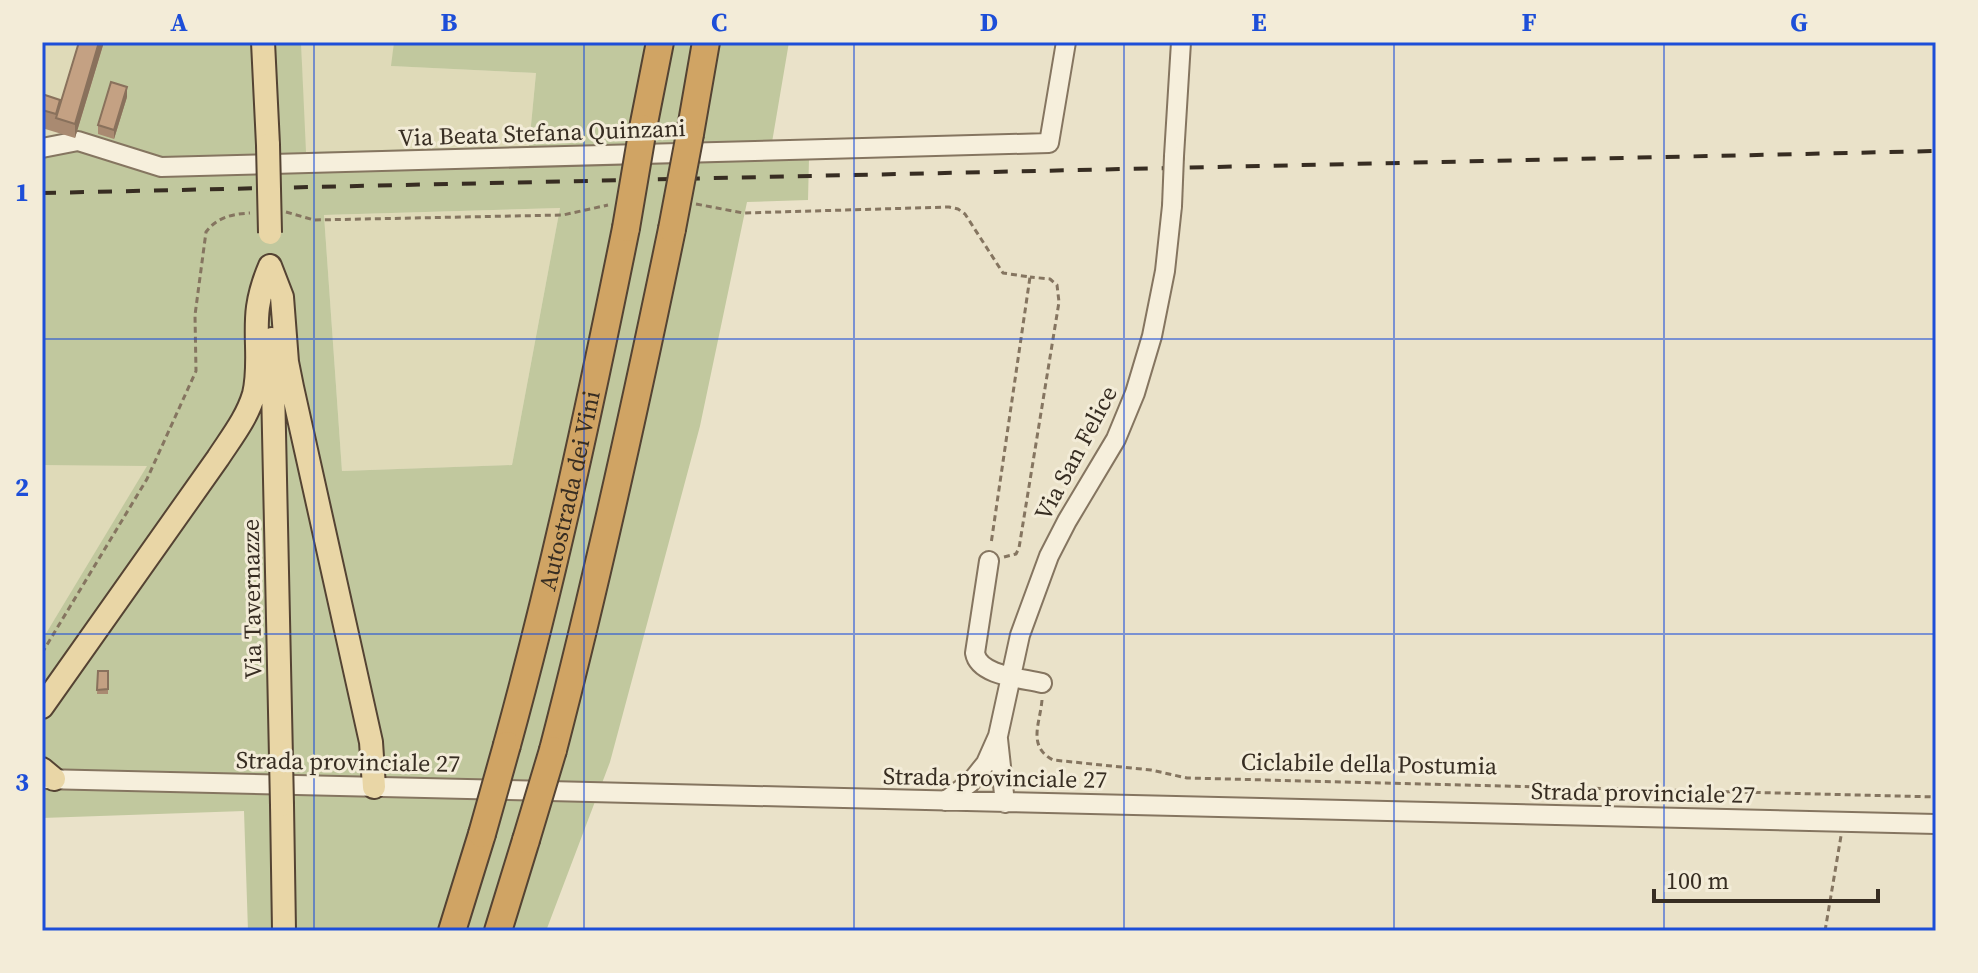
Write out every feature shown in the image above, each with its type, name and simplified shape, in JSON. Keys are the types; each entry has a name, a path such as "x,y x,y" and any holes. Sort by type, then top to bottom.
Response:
{"highway":[{"name":"Autostrada dei Vini","path":"452,931 535,645 596,375 660,42"},
{"name":"Autostrada dei Vini","path":"498,931 576,665 672,229 706,42"}],"main road":[{"name":"Via Tavernazze","path":"263,42 268,145 284,931"},
{"path":"42,707 245,416 254,394 257,372 258,303 270,266"},
{"path":"270,266 282,297 287,362 371,742 374,787"}],"street":[{"name":"Via Beata Stefana Quinzani","path":"42,148 78,141 161,167 1049,143 1066,42"},
{"name":"Via San Felice","path":"998,736 1020,635 1049,556 1116,439 1135,393 1152,336 1165,271 1172,206 1181,42"},
{"path":"989,561 975,657 982,667 1042,689"},
{"path":"945,801 970,783 986,763 998,736"},
{"path":"998,736 1005,803"},
{"name":"Strada provinciale 27","path":"46,776 374,787 1936,824"}],"path":[{"path":"989,561 1016,554 1019,548 1059,302 1057,285 1050,279 1030,277"},
{"name":"Ciclabile della Postumia","path":"1042,689 1036,736 1044,755 1053,760 1151,770 1187,778 1936,797"},
{"path":"1825,931 1843,822"}],"shaded area":[{"path":"42,42 132,42 99,153 42,138"},
{"path":"301,42 394,42 392,66 536,73 529,146 305,152"},
{"path":"560,208 512,465 342,471 324,215"},
{"path":"42,465 148,465 42,640"}],"green space":[{"path":"104,42 301,42 306,152 529,146 536,73 391,66 394,42 789,42 769,160 809,159 808,200 747,202 700,426 610,762 546,931 248,931 244,811 42,818 42,640 147,466 42,465 42,138 98,152 75,138","holes":["560,208 512,465 342,471 324,215"]}],"building":[{"path":"79,42 99,42 75,124 56,118"},
{"path":"111,82 127,87 114,130 98,125"},
{"path":"42,94 60,100 56,114 42,110"},
{"path":"98,671 108,671 108,689 97,690"}],"railway":[{"path":"42,193 1936,151"}]}
